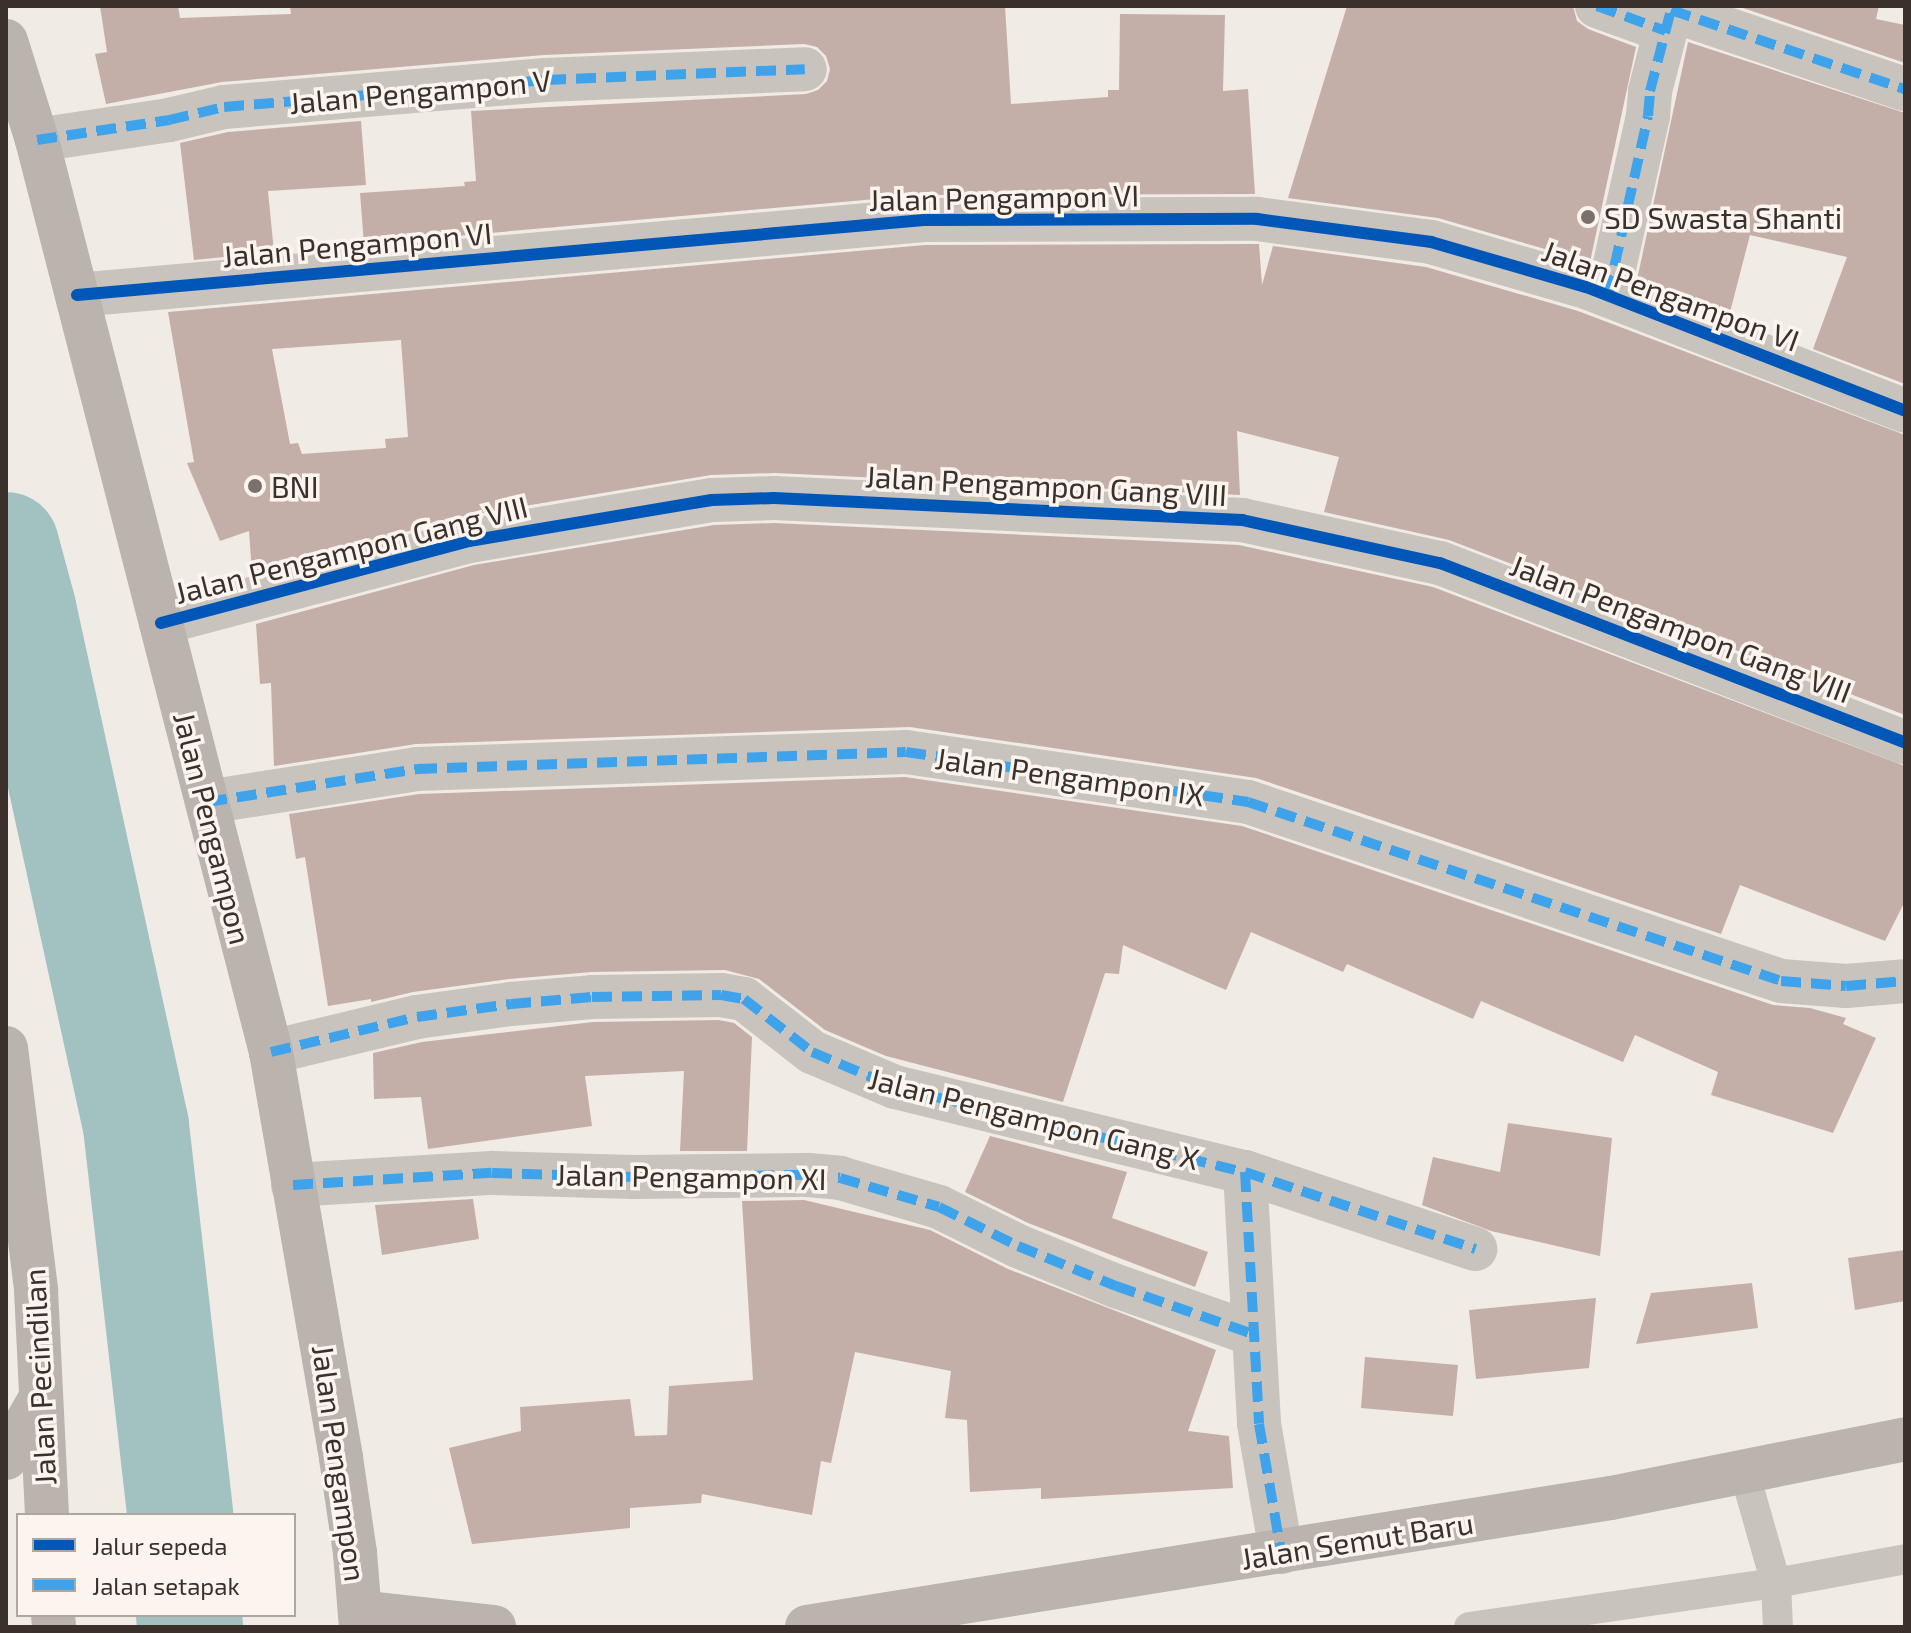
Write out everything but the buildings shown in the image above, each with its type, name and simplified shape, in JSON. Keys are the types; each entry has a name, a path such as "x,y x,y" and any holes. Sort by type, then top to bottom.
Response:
{"main road":[{"name":"Jalan Pengampon","path":"6,41 37,140 271,1052 323,1348 355,1553 361,1620"},
{"name":"Jalan Pecindilan","path":"6,1048 21,1290 39,1401 47,1513"},
{"path":"6,1458 39,1401"},
{"name":"Jalan Semut Baru","path":"807,1627 950,1616 1281,1552 1611,1498 1905,1439"},
{"path":"361,1620 494,1627"}],"street":[{"path":"1597,6 1670,16 1905,89"},
{"path":"1608,295 1670,16"},
{"name":"Jalan Pengampon V","path":"37,140 169,120 224,107 546,80 805,69"},
{"name":"Jalan Pengampon VI","path":"77,295 924,220 1257,219 1431,242 1608,295 1905,411"},
{"name":"Jalan Pengampon Gang VIII","path":"161,623 469,541 712,500 774,498 1242,520 1440,563 1905,742"},
{"name":"Jalan Pengampon IX","path":"207,802 417,769 906,752 1248,802 1781,981 1846,986 1905,981"},
{"name":"Jalan Pengampon Gang X","path":"271,1052 417,1017 511,1004 592,997 721,995 744,999 787,1036 833,1063 895,1087 1245,1172 1475,1249"},
{"path":"1245,1172 1259,1424 1281,1552"},
{"name":"Jalan Pengampon XI","path":"293,1185 492,1173 634,1177 808,1175 840,1178 939,1207 1018,1246 1102,1280 1253,1334"}],"lane":[{"path":"1744,1471 1776,1583 1778,1627"},
{"path":"1469,1627 1776,1583 1905,1559"}],"waterway":[{"path":"6,545 23,608 136,1126 180,1513"},
{"path":"189,1617 190,1627"}],"marked path":[{"path":"1597,6 1666,31"},
{"path":"1608,295 1648,116 1650,91 1672,6"},
{"path":"1671,10 1905,89"},
{"path":"37,140 169,120 224,107 546,80 805,69"},
{"path":"207,802 417,769 906,752 1248,802 1781,981 1846,986 1905,981"},
{"path":"271,1052 417,1017 511,1004 592,997 721,995 744,999 812,1052 895,1087 1245,1172 1475,1249"},
{"path":"1245,1172 1259,1424 1281,1552"},
{"path":"293,1185 492,1173 634,1177 808,1175 840,1178 939,1207 1018,1246 1116,1286 1253,1334"}],"cycle path":[{"path":"77,295 924,220 1257,219 1431,242 1586,287 1905,411"},
{"path":"161,623 469,541 712,500 774,498 1242,520 1440,563 1905,742"}],"place":[{"name":"SD Swasta Shanti","path":"1588,217"},
{"name":"BNI","path":"255,486"}]}
